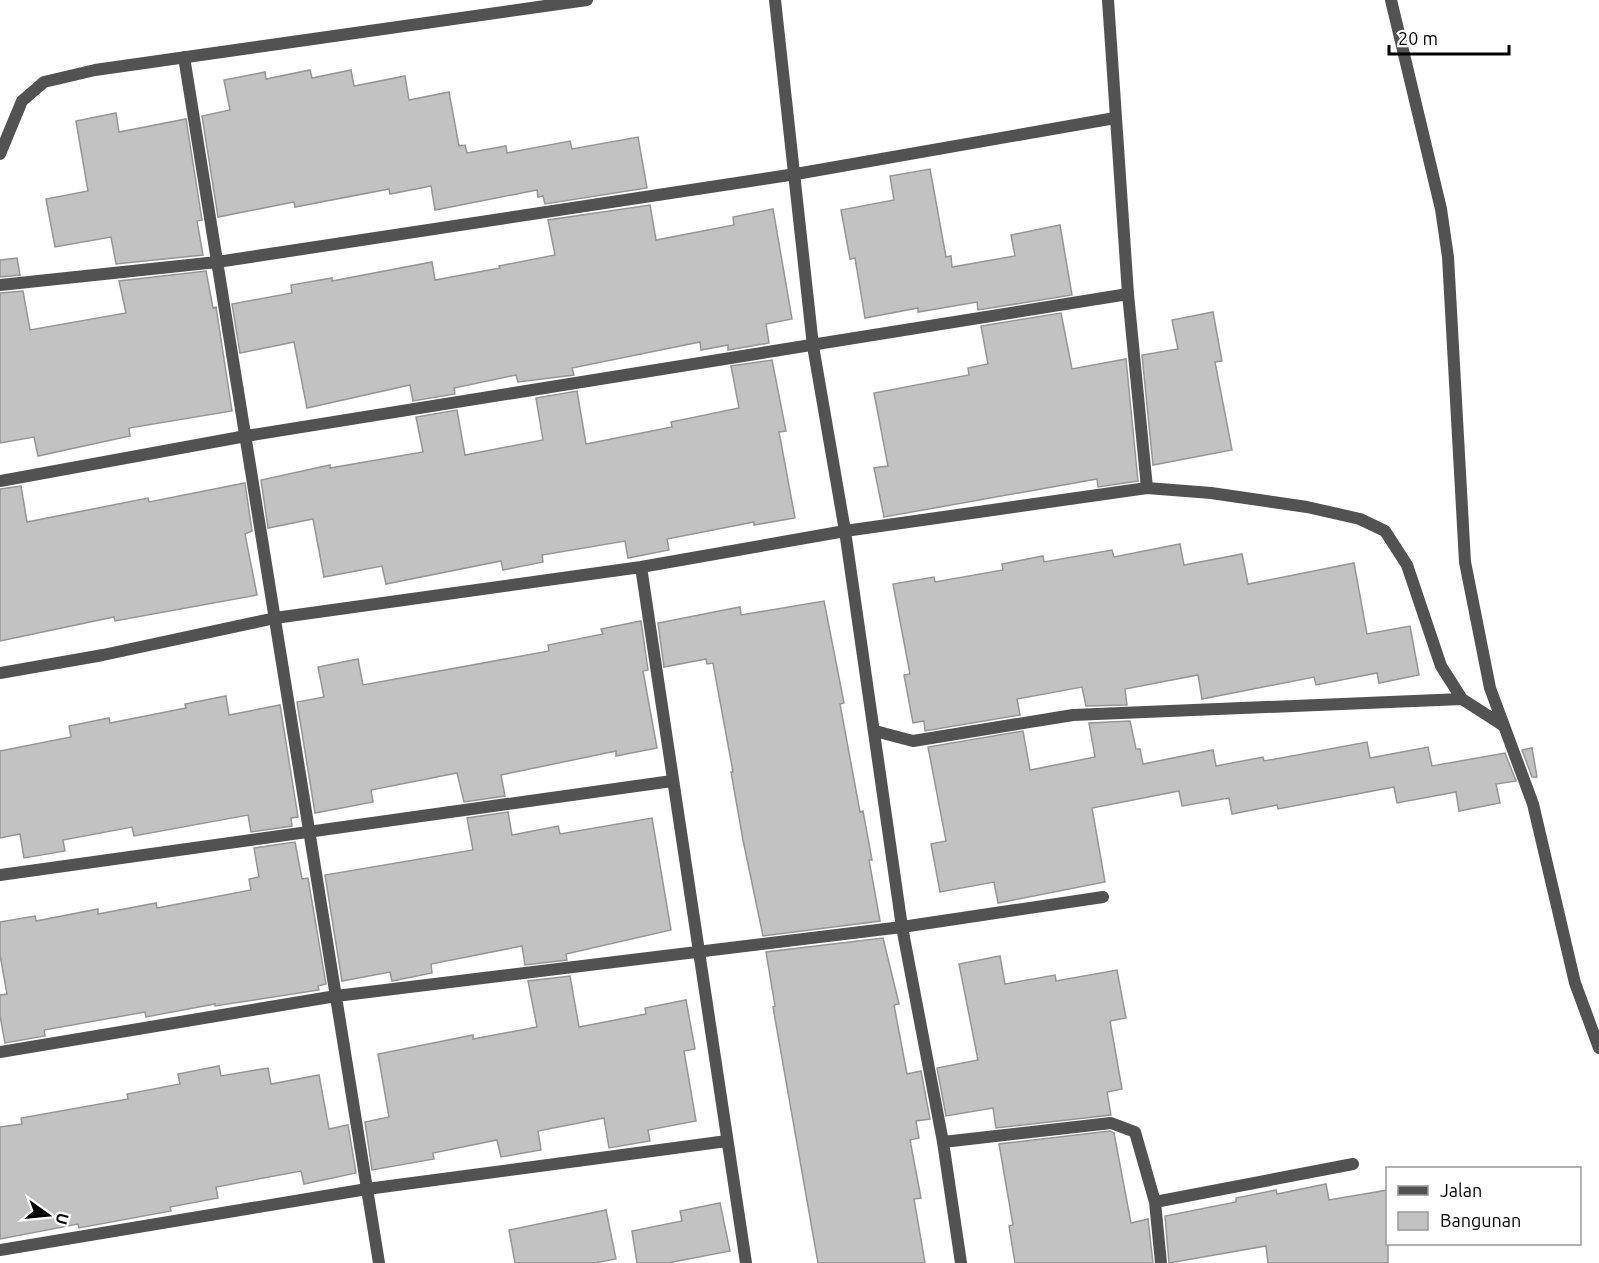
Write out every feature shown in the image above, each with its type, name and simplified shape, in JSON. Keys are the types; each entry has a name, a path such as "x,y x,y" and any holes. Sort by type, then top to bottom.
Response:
{"street":[{"path":"0,154 22,101 44,82 95,70 587,0"},
{"path":"775,0 796,174 813,346 845,531 902,927 943,1142 962,1263"},
{"path":"1108,0 1128,294 1147,488"},
{"path":"1391,0 1441,209 1448,257 1455,339 1457,429 1465,562 1491,688 1533,804 1575,983 1599,1048"},
{"path":"184,57 379,1263"},
{"path":"0,285 217,262 796,174 1115,118"},
{"path":"0,481 246,436 1128,294"},
{"path":"0,673 103,655 275,618 641,567 845,531 1147,488 1211,493 1307,507 1359,519 1385,531 1407,565 1441,666 1462,699 1504,726"},
{"path":"641,567 697,951 746,1263"},
{"path":"875,731 913,741 1073,715 1462,699"},
{"path":"0,875 672,781"},
{"path":"0,1052 336,996 902,927 1103,897"},
{"path":"943,1142 1111,1123 1135,1132 1155,1202 1161,1263"},
{"path":"0,1250 367,1189 727,1141"},
{"path":"1155,1202 1353,1164"}],"building":[{"path":"310,70 312,78 351,70 354,86 405,76 409,100 449,92 459,146 465,145 467,153 506,146 507,153 570,141 572,149 638,137 647,188 545,204 543,196 538,197 537,190 435,210 431,186 390,194 389,189 295,207 294,202 218,217 202,116 230,110 224,80 265,72 266,79"},
{"path":"116,113 119,132 186,119 202,220 197,221 203,255 116,264 111,237 55,247 46,199 88,191 76,121"},
{"path":"930,169 946,257 951,256 952,267 1015,256 1011,235 1060,225 1072,295 978,310 977,302 918,312 918,308 865,318 855,258 850,259 841,210 894,200 890,176"},
{"path":"650,205 656,240 734,225 733,217 773,209 792,319 766,324 769,343 728,350 728,345 701,350 700,342 572,368 574,375 518,382 516,375 454,388 455,394 413,401 410,385 307,408 294,342 240,353 232,304 292,293 291,285 332,278 332,281 432,262 435,280 555,255 548,220"},
{"path":"17,258 20,275 0,277 0,260"},
{"path":"206,271 213,308 216,307 232,411 129,428 130,436 38,456 34,437 0,443 0,293 23,291 30,330 126,313 119,281"},
{"path":"1213,312 1222,361 1215,362 1232,450 1153,465 1142,355 1178,349 1172,320"},
{"path":"1061,313 1072,369 1126,359 1138,481 1098,487 1097,479 884,517 874,468 888,466 874,393 969,375 968,368 988,364 981,326"},
{"path":"772,360 786,431 779,432 795,518 754,525 754,522 667,539 669,550 628,558 625,541 542,555 543,562 503,570 501,561 386,584 382,566 324,577 313,519 268,528 261,480 330,465 330,468 423,452 416,417 457,410 465,455 543,440 536,398 577,391 586,444 672,427 671,422 739,408 731,366"},
{"path":"245,483 252,531 245,534 257,595 115,621 114,617 0,641 0,489 21,486 27,522 148,498 149,502"},
{"path":"1180,544 1184,565 1242,554 1248,584 1354,563 1367,634 1410,626 1419,675 1379,683 1377,673 1316,685 1314,677 1202,699 1198,675 1125,689 1127,705 1086,706 1082,687 1017,699 1020,715 925,731 924,721 913,723 904,675 910,674 893,584 934,577 935,582 1003,570 1002,564 1043,556 1044,562 1112,550 1114,557"},
{"path":"824,601 844,703 840,704 860,812 863,811 872,860 869,860 880,921 763,936 743,840 713,663 707,664 706,659 664,667 658,623 740,607 741,615"},
{"path":"641,621 648,670 643,671 657,748 616,756 616,751 501,775 505,796 464,802 457,773 371,790 373,802 315,813 297,702 324,697 318,667 358,659 363,685 549,651 548,645 603,634 601,629"},
{"path":"226,696 229,715 280,705 298,817 291,818 292,826 251,832 248,815 134,836 132,827 63,840 65,851 24,858 20,834 0,838 0,751 71,737 69,726 109,718 110,723 186,708 185,704"},
{"path":"1130,721 1136,749 1140,749 1143,764 1213,750 1216,766 1263,757 1264,761 1367,742 1370,758 1428,747 1432,766 1505,753 1516,781 1496,784 1500,803 1459,811 1456,792 1397,803 1394,787 1278,809 1277,805 1232,814 1229,798 1182,806 1179,791 1092,808 1105,882 998,903 994,882 940,892 931,844 946,841 928,747 1023,731 1030,770 1095,757 1089,723"},
{"path":"1532,748 1537,777 1532,777 1522,750"},
{"path":"508,812 512,835 558,826 560,834 652,818 671,930 566,954 567,960 525,965 522,946 431,964 432,973 392,981 390,972 342,981 325,875 473,850 467,818"},
{"path":"295,842 302,879 308,878 326,984 318,986 319,990 215,1006 215,1004 146,1017 145,1012 44,1030 45,1036 5,1043 0,1016 0,995 7,994 0,955 0,922 35,916 36,921 98,909 98,914 156,903 157,908 251,890 249,879 259,877 254,848"},
{"path":"883,938 899,1004 894,1005 907,1074 921,1071 930,1119 916,1121 919,1138 910,1140 921,1198 914,1199 925,1263 818,1263 773,1007 775,1006 766,952"},
{"path":"1000,956 1005,984 1055,975 1056,981 1117,970 1126,1018 1110,1021 1122,1089 1107,1092 1111,1115 996,1128 993,1108 946,1116 937,1068 978,1060 959,964"},
{"path":"570,976 579,1027 646,1014 645,1008 686,1000 695,1049 684,1051 696,1121 648,1130 650,1141 609,1148 604,1118 538,1131 541,1150 501,1157 497,1140 433,1153 434,1159 372,1170 365,1122 389,1117 378,1054 473,1035 473,1039 537,1027 528,981"},
{"path":"219,1066 221,1076 268,1068 271,1084 319,1075 329,1129 348,1125 356,1173 304,1184 301,1171 216,1187 218,1198 170,1207 171,1211 79,1228 78,1224 0,1239 0,1127 22,1124 21,1118 128,1099 127,1094 180,1084 178,1074"},
{"path":"1110,1131 1114,1133 1131,1223 1148,1219 1153,1263 1015,1263 1009,1226 1013,1225 999,1144"},
{"path":"1326,1184 1329,1200 1386,1190 1388,1263 1268,1263 1266,1246 1169,1263 1165,1216 1236,1202 1236,1198 1276,1190 1277,1194"},
{"path":"720,1203 730,1251 668,1263 637,1263 632,1231 682,1221 680,1211"},
{"path":"606,1210 616,1259 594,1263 515,1263 509,1230"}]}
